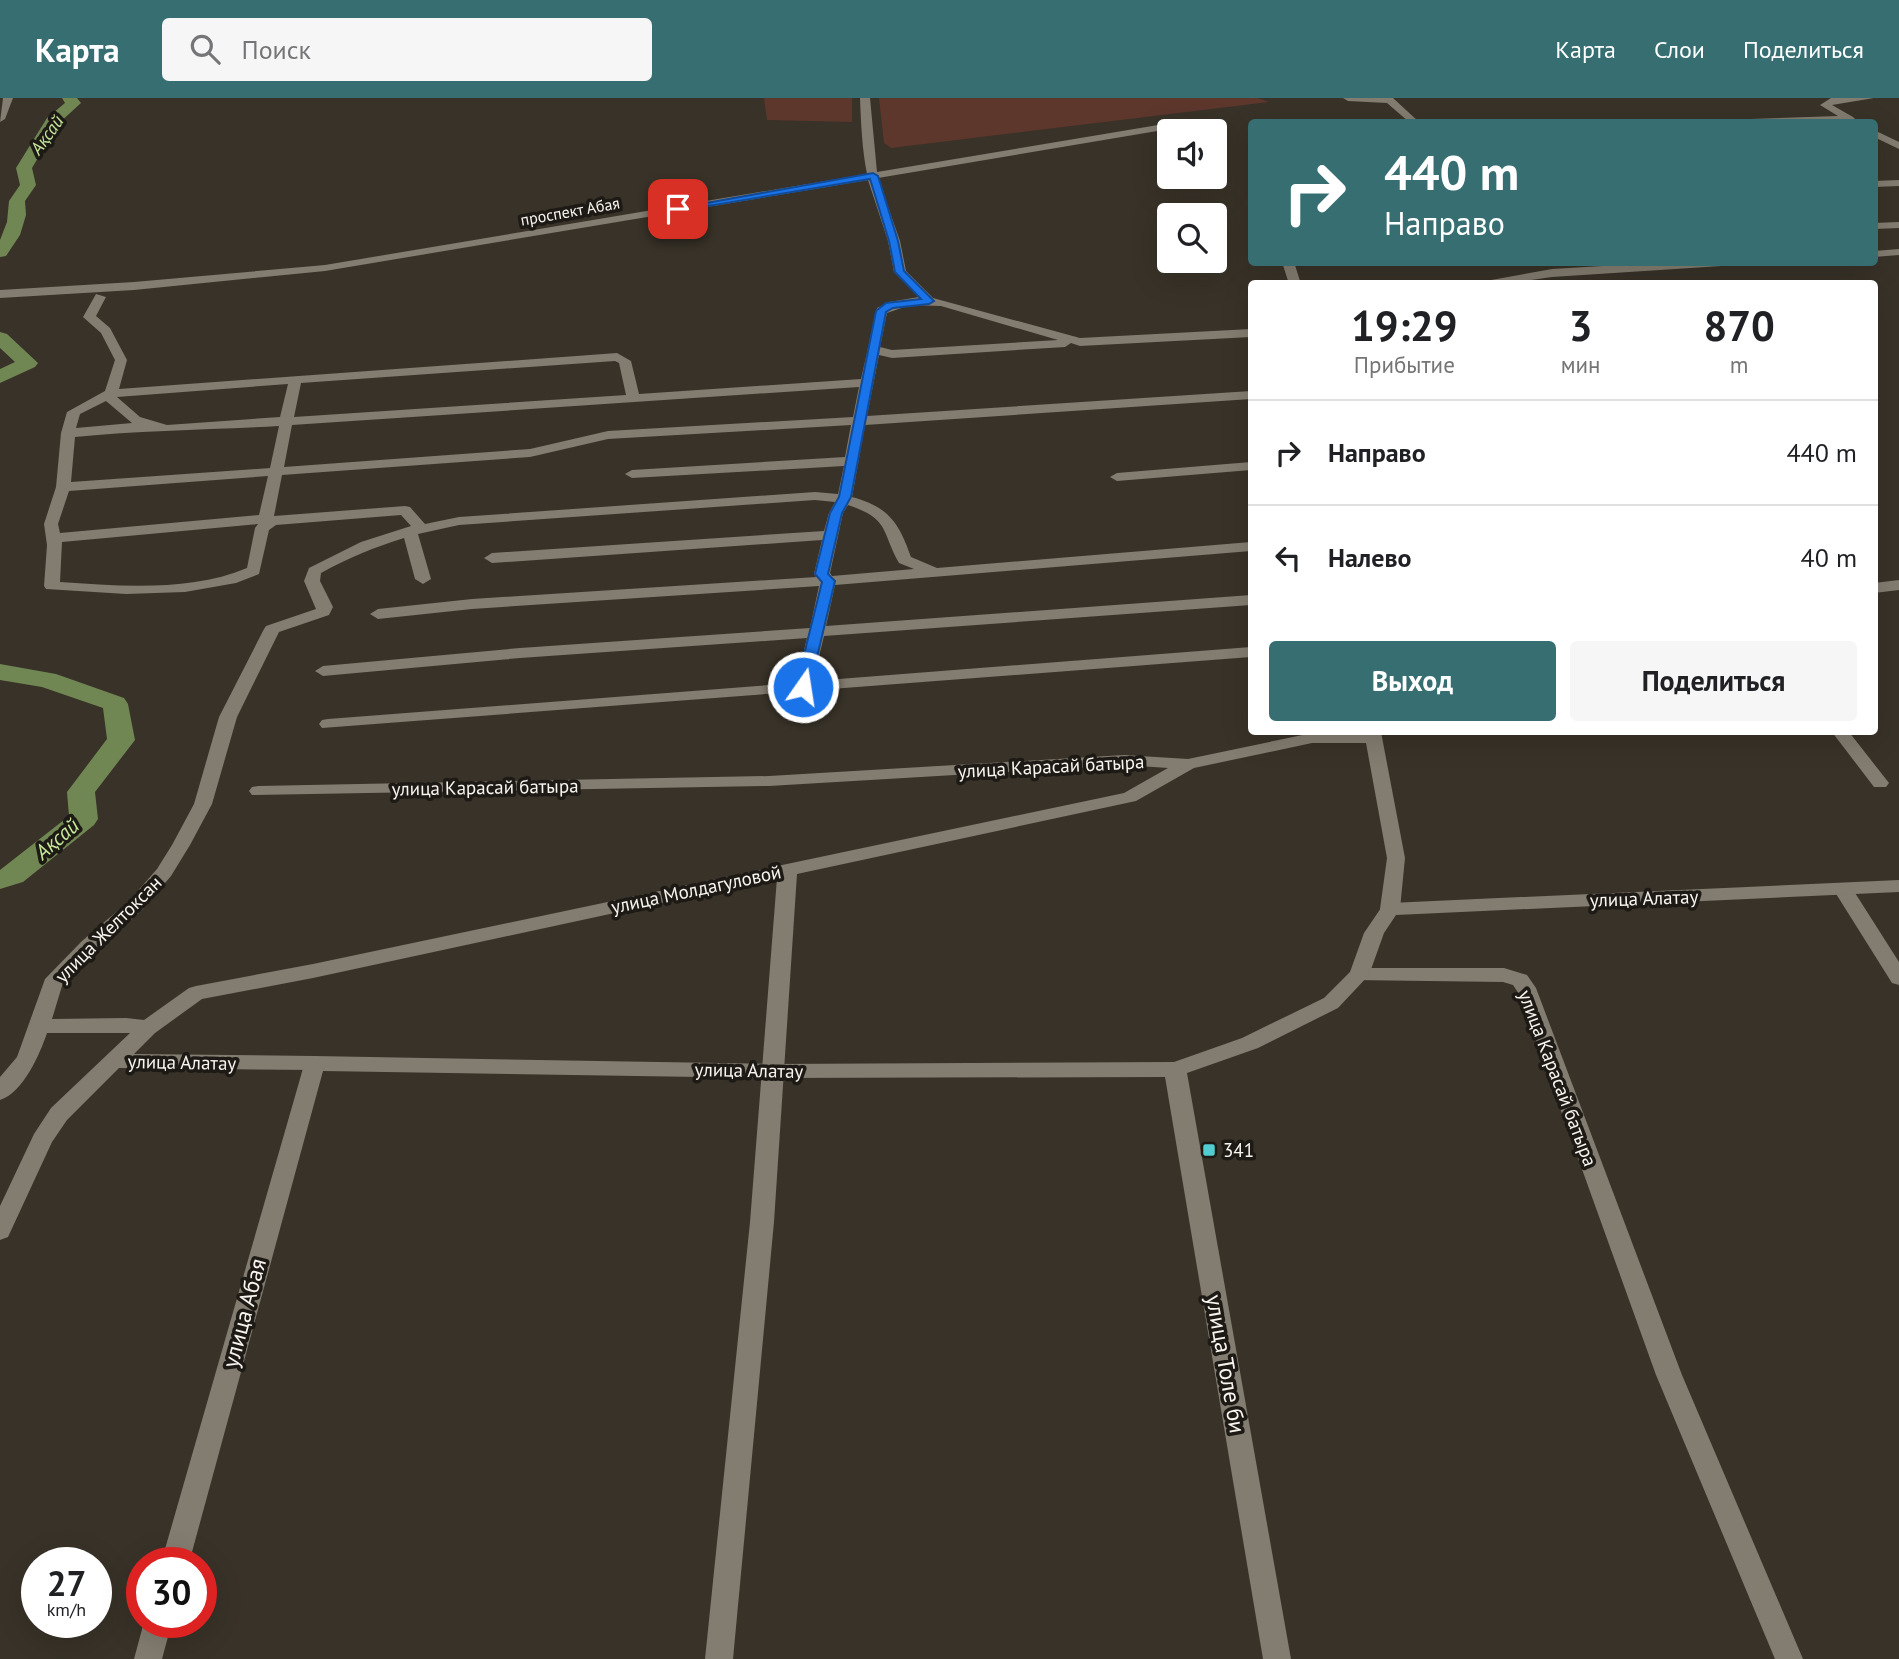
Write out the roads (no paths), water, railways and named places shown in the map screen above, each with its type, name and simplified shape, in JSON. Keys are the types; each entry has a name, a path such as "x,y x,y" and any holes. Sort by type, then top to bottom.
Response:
{"street":[{"path":"0,119 8,98"},
{"path":"865,98 870,144 868,154 894,241 900,272 929,301"},
{"path":"1348,98 1390,100 1411,119"},
{"path":"1850,119 1825,105 1834,100 1869,98"},
{"name":"проспект Абая","path":"27,298 325,268 1157,133"},
{"path":"1878,134 1899,146"},
{"name":"проспект Абая","path":"0,294 27,298 100,297 329,275 874,179 1157,137"},
{"path":"1878,184 1899,183"},
{"path":"1878,226 1899,225"},
{"path":"1878,254 1899,252"},
{"path":"1587,266 1593,271"},
{"path":"1497,280 1673,266"},
{"path":"100,297 89,317 106,331 121,360 110,394"},
{"path":"828,581 822,574 830,535 836,513 845,497 884,308 929,301 1080,342"},
{"path":"875,350 892,354 1248,333"},
{"path":"295,379 278,470 266,522 262,528 254,571 240,579 154,588 97,590 52,586 54,538 51,524 63,487 68,433 74,412 93,400 110,394 295,379 617,357 625,360 633,398"},
{"path":"68,433 146,426 167,429 867,383"},
{"path":"110,394 123,413 146,426"},
{"path":"63,487 530,453 608,435 1248,395"},
{"path":"632,474 851,461"},
{"path":"1117,477 1248,466"},
{"path":"415,529 482,520 815,496 845,497 870,509 891,525 904,560 937,573"},
{"path":"54,538 405,510 415,529 423,579"},
{"name":"улица Желтоксан","path":"0,1092 27,1060 47,997 57,977 135,906 164,872 203,804 228,717 272,629 318,615 326,607 312,581 314,570 342,553 415,529"},
{"path":"492,558 830,535"},
{"path":"378,614 472,604 828,581 1248,547"},
{"path":"803,687 828,581"},
{"path":"1878,588 1899,585"},
{"path":"323,671 640,644 1248,600"},
{"path":"328,724 1248,652"},
{"name":"улица Карасай батыра","path":"258,791 769,781 1124,760 1188,764 1312,738 1374,735 1396,858 1390,909 1374,933 1359,975 1504,975 1521,980 1529,993 1669,1375 1789,1659"},
{"path":"1842,735 1880,783"},
{"name":"улица Молдагуловой","path":"148,1028 196,992 313,971 1130,797 1188,764"},
{"path":"719,1659 761,1236 787,904 787,870"},
{"name":"улица Алатау","path":"1390,909 1899,886"},
{"path":"1843,890 1899,978"},
{"name":"улица Алатау","path":"114,1061 772,1071 1175,1069 1250,1043 1331,1003 1359,975"},
{"path":"39,1026 126,1025 148,1028"},
{"path":"0,1231 42,1140 58,1114 148,1028"},
{"name":"улица Абая","path":"179,1547 313,1063"},
{"name":"улица Толе би","path":"1175,1069 1277,1659"},
{"path":"148,1659 154,1638"}],"waterway":[{"name":"Ақсай","path":"0,252 12,235 17,201 28,185 24,168 52,121 74,103 69,98"},
{"name":"Ақсай","path":"0,338 28,363 0,377"},
{"name":"Ақсай","path":"0,672 47,680 115,704 121,740 81,792 84,819 12,876 0,880"}],"place":[{"name":"341","path":"1209,1150"}]}
